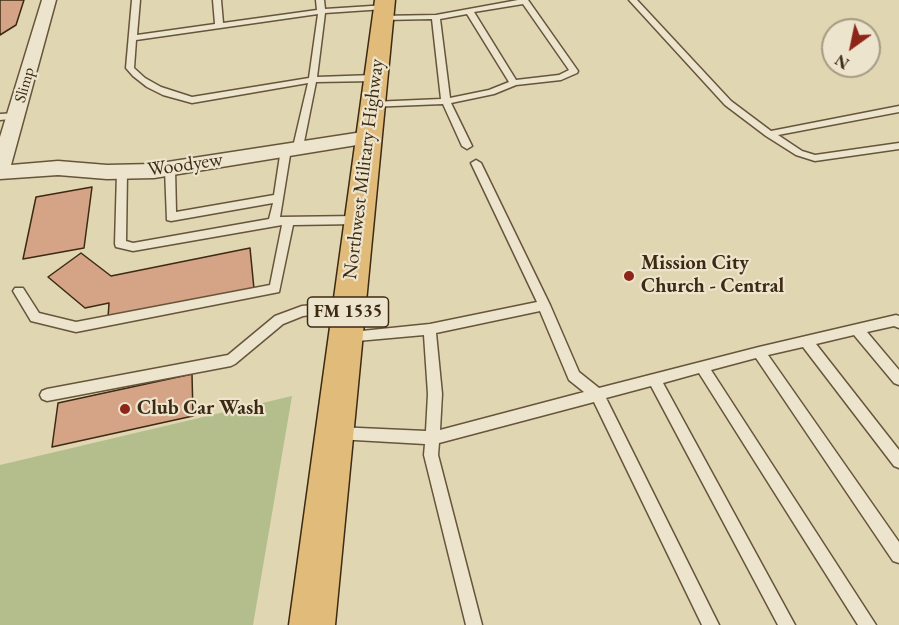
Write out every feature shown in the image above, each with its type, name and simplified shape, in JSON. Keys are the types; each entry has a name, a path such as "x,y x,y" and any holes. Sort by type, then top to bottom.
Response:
{"main road":[{"name":"Northwest Military Highway","path":"312,625 384,9"}],"street":[{"name":"Slimp","path":"0,171 8,117 49,0"},
{"name":"Woodyew","path":"0,171 58,168 122,172 170,169 369,137"}],"lane":[{"path":"132,38 323,11 384,9 436,17 524,1 573,71 561,77 514,83 490,92 446,101 373,92 311,80 192,100 178,97 136,76 130,68 132,38 136,0"},
{"path":"216,0 219,26"},
{"path":"274,222 311,80 323,11 320,0"},
{"path":"633,0 728,103 769,135 799,153 815,158 899,146"},
{"path":"469,10 514,83"},
{"path":"436,17 446,101 467,146"},
{"path":"769,135 899,109"},
{"path":"476,163 544,305 574,376 597,395 711,625"},
{"path":"170,169 171,217 279,198"},
{"path":"122,172 120,243 133,247 274,222 358,220"},
{"path":"19,291 35,317 76,327 275,289 288,221"},
{"path":"47,395 231,360 279,320 302,311 347,322 430,329 544,305"},
{"path":"334,433 432,438 759,352 896,320 899,322"},
{"path":"430,329 435,394 431,454 474,625"},
{"path":"857,329 899,379"},
{"path":"806,341 899,461"},
{"path":"759,352 899,555"},
{"path":"702,367 868,625"},
{"path":"655,380 787,625"}],"green space":[{"path":"292,396 253,625 0,625 0,465"}],"building":[{"path":"0,0 24,0 16,25 0,35"},
{"path":"92,187 84,248 23,259 36,197"},
{"path":"250,248 254,289 108,318 109,303 85,308 48,277 81,253 111,276"},
{"name":"Club Car Wash","path":"192,374 193,416 52,447 58,403"}],"place":[{"name":"Mission City Church - Central","path":"629,276"},
{"name":"Club Car Wash","path":"125,409"}]}
